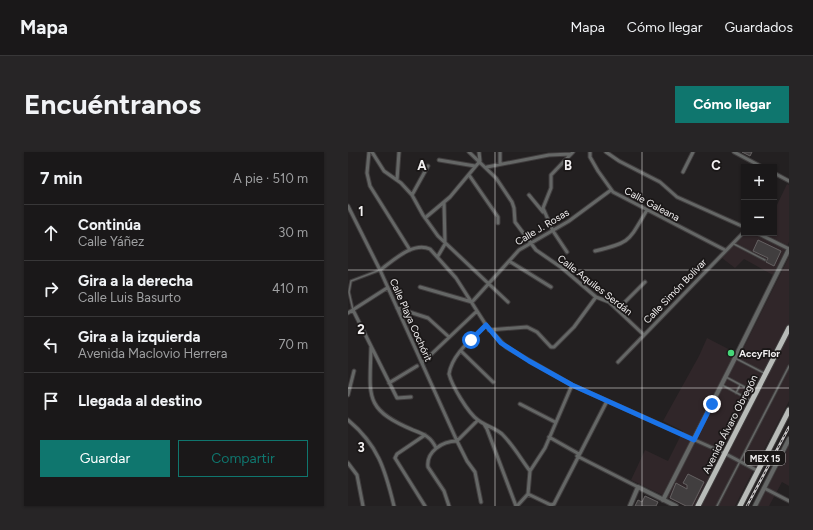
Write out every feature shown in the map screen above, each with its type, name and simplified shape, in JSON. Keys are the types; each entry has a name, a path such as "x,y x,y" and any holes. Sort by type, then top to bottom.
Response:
{"highway":[{"name":"Avenida Álvaro Obregón","path":"698,506 789,328"},
{"name":"MEX 15","path":"740,506 789,410"}],"street":[{"path":"371,152 384,171 397,180 412,196 425,218 445,244 508,302"},
{"path":"371,152 367,173 370,186 410,250"},
{"path":"397,180 399,152"},
{"name":"Calle Aquiles Serdán","path":"469,152 487,167 512,202 515,222 530,244 596,298 609,302 618,309 644,335"},
{"path":"425,218 444,202 469,175 480,161 479,152"},
{"path":"500,152 500,164"},
{"name":"Calle Galeana","path":"590,152 590,157 611,190 725,250"},
{"path":"606,152 619,161 660,182 677,197 741,226"},
{"path":"683,172 693,152"},
{"path":"734,152 756,164"},
{"path":"487,167 549,155 572,153"},
{"path":"543,212 544,204 551,188 551,174 572,153"},
{"path":"439,160 475,166"},
{"path":"412,196 428,166"},
{"path":"469,175 498,217 498,223"},
{"path":"777,175 789,181"},
{"name":"Calle J. Rosas","path":"472,302 519,250 579,215 611,190"},
{"path":"529,194 543,212 553,231 567,252"},
{"path":"438,256 445,244 444,202"},
{"name":"Calle Playa Cochórit","path":"348,206 380,270 457,442 467,461 475,472 481,502"},
{"path":"595,251 620,245 628,240 647,210"},
{"name":"Calle Simón Bolívar","path":"618,362 741,235"},
{"path":"662,500 722,385 789,249 763,236"},
{"path":"380,270 410,250 426,247 438,256 456,278 489,330 506,347 572,385 724,453 758,471"},
{"path":"509,261 551,287"},
{"path":"618,309 645,282"},
{"path":"420,287 472,302"},
{"path":"348,313 387,288"},
{"path":"489,330 527,328 536,332 551,347 554,347 574,327 596,298"},
{"path":"397,308 428,318 449,337"},
{"path":"353,310 398,399 411,397"},
{"path":"422,363 477,311"},
{"path":"486,325 461,351 450,367 449,374 455,389 478,420 489,425 503,435 530,471"},
{"path":"372,347 371,386 375,405 387,418 425,435 432,440 436,448"},
{"path":"461,351 493,382"},
{"path":"389,383 417,366"},
{"path":"348,395 354,371"},
{"path":"483,423 487,429 516,506 528,494 530,471 545,448 572,385"},
{"path":"528,494 551,505 554,504 607,401"},
{"path":"520,404 555,422"},
{"path":"348,420 364,435 379,456 385,469 394,506"},
{"path":"449,506 444,491 428,467 428,459 436,448 451,441 457,442 478,420"},
{"path":"424,506 395,458 397,454 425,435"},
{"path":"549,437 638,488 676,506"},
{"path":"755,506 789,439"},
{"path":"348,463 357,474 363,506"},
{"path":"630,506 638,488"},
{"path":"764,488 789,501"}],"lane":[{"path":"733,243 765,260"},
{"path":"353,310 349,292 351,281 380,270"},
{"path":"735,358 765,374"},
{"path":"717,506 789,366"},
{"path":"726,377 756,392"},
{"path":"736,393 740,384"},
{"path":"722,385 751,401"}],"shaded area":[{"path":"787,184 789,185 789,242 773,275 744,259 735,268 722,258 743,236 777,236 777,205"},
{"path":"789,257 789,401 735,506 685,506 631,480 645,450 668,461 683,431 663,421 699,356 707,338 740,355"},
{"path":"789,446 789,486 782,482 769,506 758,506"}],"building":[{"path":"742,152 752,152 750,156"},
{"path":"758,240 781,251 774,266 766,262 768,258 753,251"},
{"path":"688,474 704,482 692,506 686,506 670,498 676,483 687,489 687,485 683,483"},
{"path":"645,496 658,502 656,506 635,506 638,500 642,502"}],"railway":[{"path":"747,506 789,427"}],"place":[{"name":"AccyFlor","path":"731,353"}],"route":[{"path":"471,340 486,325 497,339 506,347 572,385 694,440 712,404"}]}
